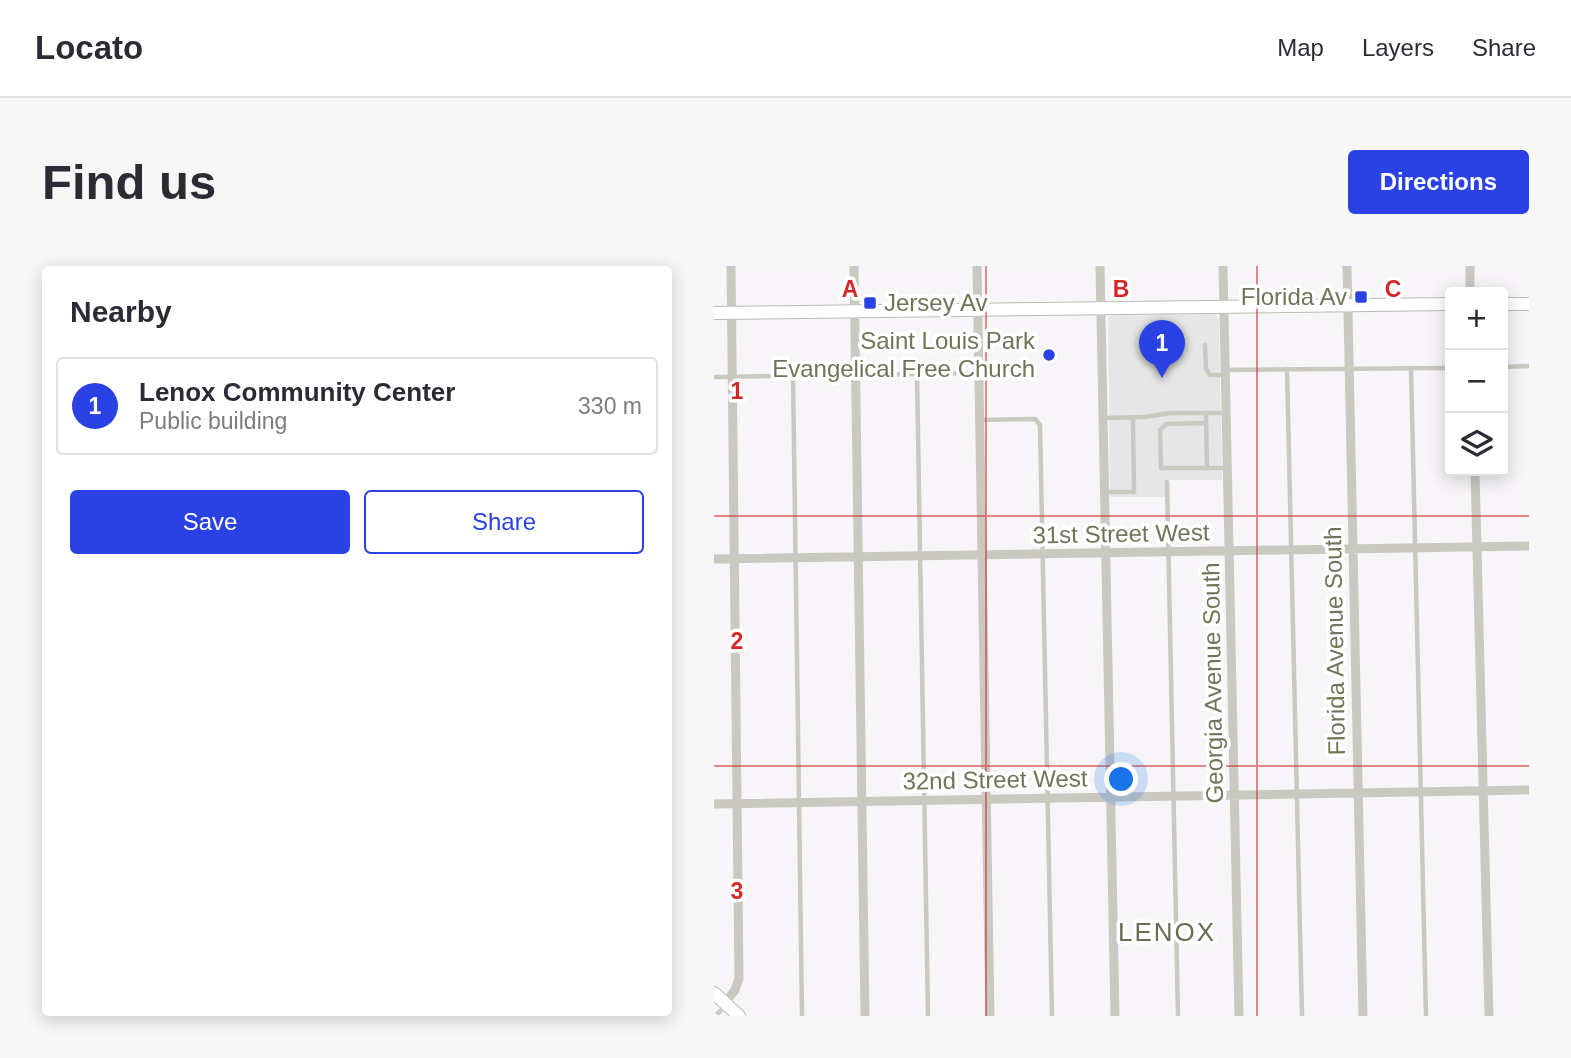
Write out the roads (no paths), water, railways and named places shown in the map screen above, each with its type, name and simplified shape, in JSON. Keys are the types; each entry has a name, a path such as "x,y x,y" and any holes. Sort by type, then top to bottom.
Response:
{"main road":[{"path":"714,313 1445,304"},
{"path":"1508,304 1529,304"},
{"path":"714,993 739,1016"}],"street":[{"path":"726,1004 739,978 731,266"},
{"path":"854,266 865,1016"},
{"path":"977,266 990,1016"},
{"path":"1100,266 1115,1016"},
{"name":"Georgia Avenue South","path":"1223,266 1239,1016"},
{"name":"Florida Avenue South","path":"1347,266 1363,1016"},
{"path":"1470,266 1471,287"},
{"path":"1475,476 1489,1016"},
{"name":"31st Street West","path":"714,559 1529,546"},
{"name":"32nd Street West","path":"714,804 1529,790"}],"lane":[{"path":"1205,345 1206,369 1210,375 1287,369 1445,368"},
{"path":"1508,367 1529,366"},
{"path":"1287,369 1302,1016"},
{"path":"1411,369 1426,1016"},
{"path":"714,377 979,373"},
{"path":"917,374 928,1016"},
{"path":"793,375 802,1016"},
{"path":"1206,412 1207,468"},
{"path":"1103,418 1133,418 1170,413 1227,413"},
{"path":"1105,492 1134,492 1133,418"},
{"path":"980,420 1035,419 1040,422 1052,1016"},
{"path":"1206,423 1162,426 1161,468 1228,468"},
{"path":"1167,482 1178,1016"},
{"path":"715,1016 726,1004"}],"place":[{"name":"Florida Av","path":"1361,297"},
{"name":"Jersey Av","path":"870,303"},
{"name":"Saint Louis Park Evangelical Free Church","path":"1049,355"},
{"name":"Lenox Community Center","path":"1162,378"}],"district":[{"name":"LENOX","path":"1167,932"}]}
